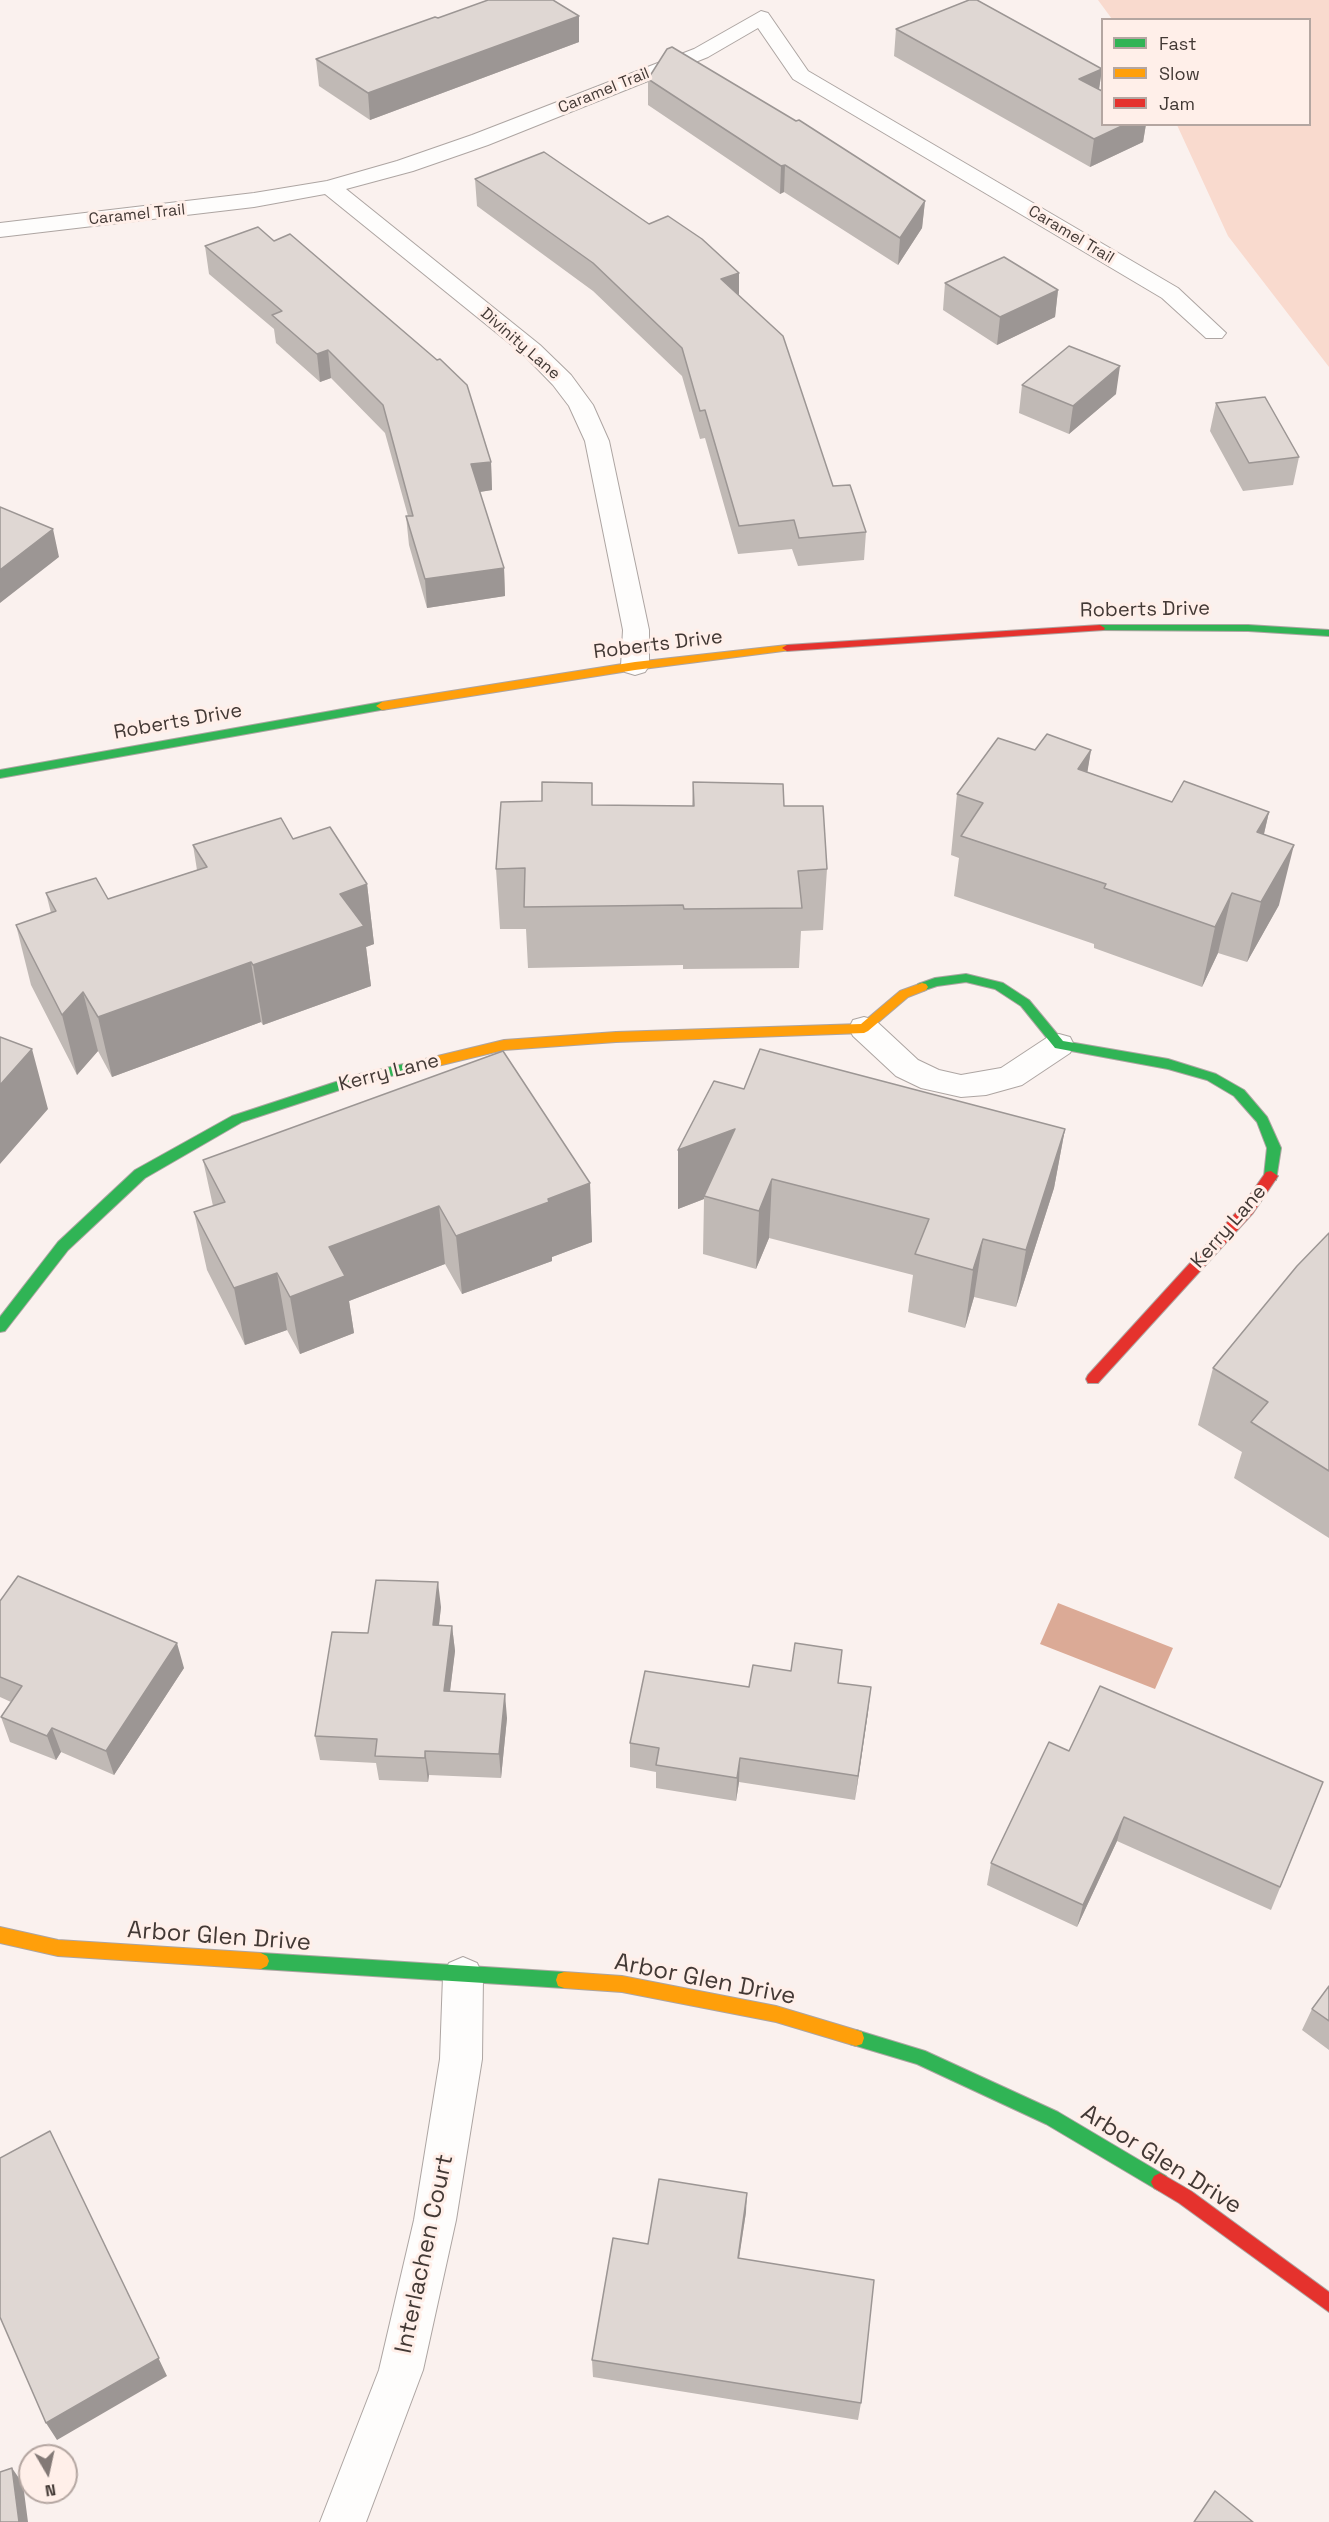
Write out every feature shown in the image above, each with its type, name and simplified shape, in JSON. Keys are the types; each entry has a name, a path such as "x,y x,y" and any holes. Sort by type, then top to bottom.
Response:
{"street":[{"name":"Caramel Trail","path":"0,231 197,209 329,187 405,166 480,140 700,53 761,17 800,75 1170,293 1214,333"},
{"name":"Divinity Lane","path":"329,187 532,350 562,380 581,405 597,441 633,618 634,666"},
{"name":"Roberts Drive","path":"0,774 360,709 634,666 800,648 1122,627 1248,628 1329,633"},
{"path":"966,978 999,986 1025,1003 1059,1046 1011,1077 986,1084 961,1086 932,1080 907,1068 864,1028 904,994 935,982 966,978"},
{"name":"Kerry Lane","path":"0,1327 63,1246 140,1174 237,1119 360,1079 504,1045 616,1037 864,1028"},
{"name":"Kerry Lane","path":"1059,1046 1168,1064 1211,1077 1239,1093 1262,1120 1274,1148 1271,1178 1248,1209 1093,1379"},
{"name":"Arbor Glen Drive","path":"0,1935 58,1948 463,1976 622,1984 776,2014 919,2057 1052,2118 1185,2197 1329,2303"},
{"name":"Interlachen Court","path":"343,2522 401,2370 435,2220 461,2059 463,1976"}],"shaded area":[{"path":"1098,0 1329,0 1329,367 1228,236 1177,126 1311,126 1311,18 1111,18"},
{"path":"1058,1603 1173,1648 1155,1689 1040,1644"}],"building":[{"path":"488,0 553,0 579,16 368,93 316,59 435,17 438,18"},
{"path":"969,0 977,0 1101,68 1079,79 1101,90 1101,126 1122,126 1094,139 896,29"},
{"path":"672,47 796,121 799,120 925,201 900,238 785,165 781,166 648,79 667,49"},
{"path":"544,152 649,224 668,216 702,239 739,273 721,279 783,336 833,486 850,485 866,532 799,538 794,520 739,526 705,410 700,411 682,348 593,263 475,179"},
{"path":"258,227 274,241 290,234 437,360 440,359 467,385 491,462 471,464 504,568 425,579 406,516 413,516 383,405 328,350 317,354 272,315 282,311 205,246"},
{"path":"1004,257 1058,290 1000,317 945,283"},
{"path":"1069,346 1120,366 1073,406 1022,385"},
{"path":"1265,397 1299,457 1249,463 1216,403"},
{"path":"0,507 53,529 0,570"},
{"path":"1047,734 1091,750 1078,769 1172,802 1184,781 1269,812 1257,832 1294,845 1261,902 1232,893 1215,927 1104,888 1106,884 961,836 983,803 957,794 998,738 1035,750"},
{"path":"542,782 592,783 592,805 694,806 693,782 783,784 784,806 823,806 827,869 798,871 802,908 684,909 683,905 524,907 525,868 496,869 501,802 542,801"},
{"path":"281,818 293,839 330,827 367,884 340,894 364,926 253,965 251,962 98,1017 83,992 62,1015 16,925 56,911 46,893 96,878 108,899 207,867 193,845"},
{"path":"0,1037 32,1049 0,1085"},
{"path":"760,1049 1065,1129 1026,1250 983,1239 973,1270 915,1254 929,1219 772,1179 759,1211 704,1196 735,1129 678,1150 714,1081 744,1089"},
{"path":"503,1051 590,1183 548,1199 549,1202 456,1236 439,1206 329,1247 345,1276 290,1297 277,1273 234,1288 194,1212 225,1202 203,1160"},
{"path":"1329,1233 1329,1471 1251,1422 1268,1402 1213,1368 1297,1266"},
{"path":"18,1576 177,1643 106,1751 52,1728 47,1736 1,1717 22,1686 0,1677 0,1601"},
{"path":"376,1580 438,1582 433,1625 452,1626 444,1691 505,1694 499,1754 425,1751 425,1758 375,1756 377,1739 315,1736 332,1632 368,1633"},
{"path":"795,1643 842,1650 838,1683 871,1687 858,1776 740,1758 737,1778 656,1765 659,1748 630,1743 645,1671 749,1687 753,1665 791,1671"},
{"path":"1100,1686 1323,1782 1280,1887 1124,1817 1083,1905 991,1863 1049,1742 1069,1751"},
{"path":"1329,1986 1329,2021 1312,2009"},
{"path":"50,2131 159,2358 46,2423 0,2317 0,2158"},
{"path":"659,2179 747,2193 738,2258 874,2280 861,2403 592,2360 613,2238 648,2244"},
{"path":"12,2468 19,2522 0,2522 0,2472"},
{"path":"1215,2491 1253,2522 1194,2522"}],"traffic: fast":[{"path":"1100,628 1248,628 1329,633"},
{"path":"0,774 382,706"},
{"path":"922,987 935,982 966,978 999,986 1025,1003 1059,1045 1168,1064 1211,1077 1239,1093 1262,1120 1274,1148 1271,1176"},
{"path":"0,1327 63,1246 140,1174 237,1119 360,1079 421,1065"},
{"path":"261,1961 564,1980"},
{"path":"856,2038 919,2057 1052,2118 1160,2182"}],"traffic: slow":[{"path":"382,706 635,666 787,648"},
{"path":"421,1065 504,1045 616,1037 864,1028 904,994 922,987"},
{"path":"0,1935 58,1948 261,1961"},
{"path":"564,1980 622,1984 776,2014 856,2038"}],"traffic: jam":[{"path":"787,648 1100,628"},
{"path":"1093,1379 1248,1209 1271,1176"},
{"path":"1160,2182 1185,2197 1329,2303"}]}
